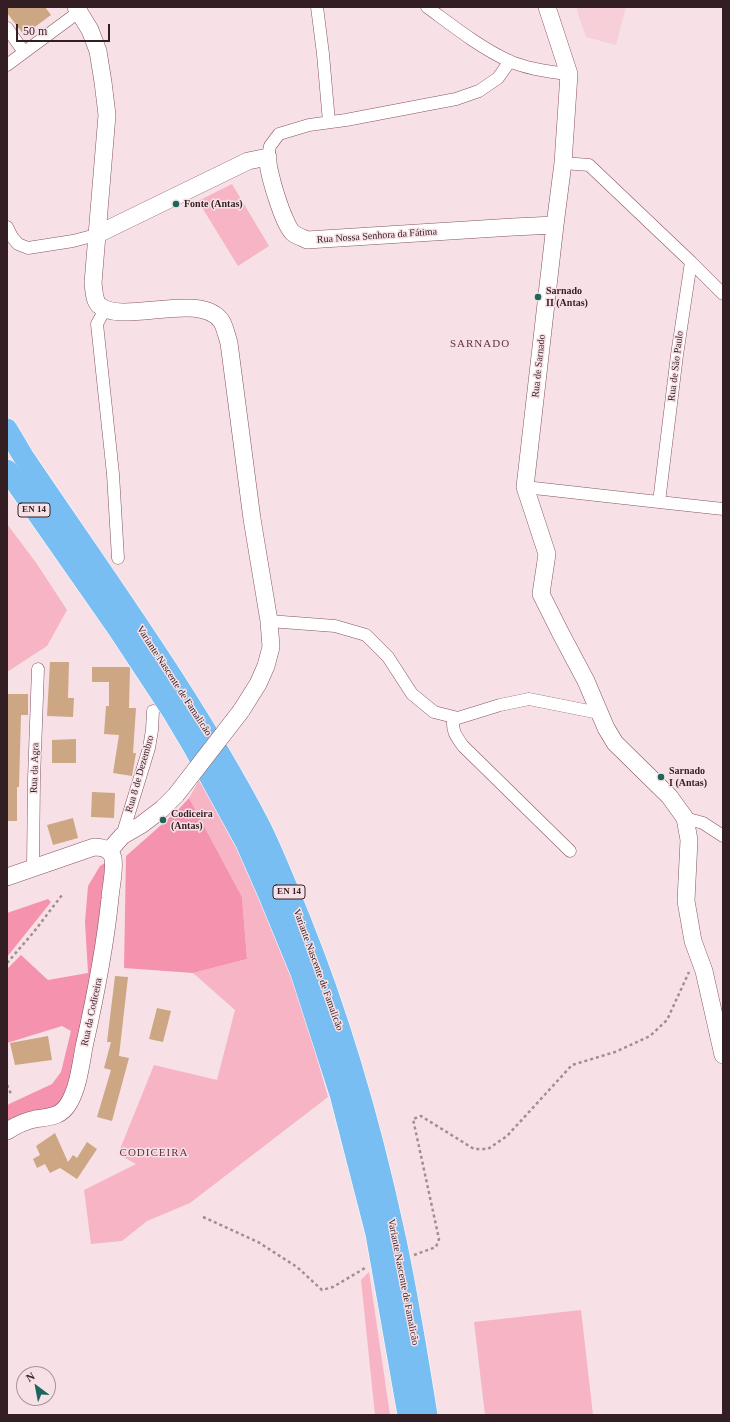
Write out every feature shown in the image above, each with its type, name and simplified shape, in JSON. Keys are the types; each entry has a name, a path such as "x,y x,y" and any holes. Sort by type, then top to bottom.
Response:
{"highway":[{"name":"Variante Nascente de Famalicão","path":"7,429 204,726 261,828 288,888 318,964 357,1082 393,1227 427,1415"},
{"name":"Variante Nascente de Famalicão","path":"7,470 143,666 172,711 246,843 268,893 301,973 340,1094 376,1234 408,1415"}],"street":[{"path":"317,7 329,122"},
{"path":"427,7 486,49 510,61 539,71 569,74"},
{"name":"Rua de Sarnado","path":"548,7 569,74 563,164 525,487 547,554 541,594 586,681 606,728 615,742 669,796 685,818"},
{"path":"7,65 78,9 90,30 98,51 107,114 93,283 95,296 99,305 105,309 97,324 113,474 118,558"},
{"path":"7,28 24,52"},
{"path":"7,227 12,237 18,244 28,248 96,236 248,161 268,157 270,146 279,134 309,125 456,99 479,90 498,78 510,61"},
{"name":"Rua Nossa Senhora da Fátima","path":"268,157 269,170 284,221 293,233 307,240 555,225"},
{"path":"563,164 589,164 723,294"},
{"name":"Rua de São Paulo","path":"659,502 677,355 691,262"},
{"name":"Rua 8 de Dezembro","path":"105,309 116,312 184,308 213,314 222,322 229,343 252,519 262,587 269,621 271,647 266,666 258,684 241,711 176,795 162,809 141,825 122,836 109,851"},
{"path":"525,487 723,509"},
{"path":"269,621 335,626 366,636 388,657 412,694 434,712 458,718 500,705 529,699 599,713"},
{"name":"Rua da Agra","path":"34,867 34,779 38,669"},
{"name":"Rua 8 de Dezembro","path":"122,836 149,748 153,711"},
{"path":"453,717 454,733 463,746 570,851"},
{"path":"723,836 703,823 685,818 689,840 686,901 693,941 704,971 723,1055"},
{"path":"7,877 94,847 103,847 109,851"},
{"name":"Rua da Codiceira","path":"7,1131 21,1123 34,1119 48,1118 61,1112 69,1103 74,1091 94,1000 108,917 113,871 113,857 109,851"}],"path":[{"path":"7,963 33,933 62,895"},
{"path":"413,1256 436,1247 439,1238 413,1119 421,1116 474,1149 488,1149 507,1136 572,1065 615,1052 650,1036 667,1020 688,973 698,956"},
{"path":"7,1085 11,1094"},
{"path":"203,1217 258,1242 297,1267 322,1290 333,1287 368,1266"}],"shaded area":[{"path":"577,7 626,7 616,45 586,37"},
{"path":"232,184 269,246 238,266 198,201"},
{"path":"7,524 37,564 67,610 47,646 7,672"},
{"path":"201,777 222,813 280,944 309,1030 328,1097 190,1203 147,1221 122,1241 91,1244 84,1190 136,1164 118,1154 154,1065 217,1080 235,1010 193,973 247,959 242,897 189,798"},
{"path":"189,798 242,897 247,959 193,973 124,968 126,856 177,811"},
{"path":"105,863 107,867 93,961 77,1049 67,1085 59,1102 48,1110 35,1116 7,1124 7,1106 9,1104 52,1084 61,1072 71,1031 62,1026 7,1043 7,969 21,955 48,980 88,973 85,922 88,886 100,866"},
{"path":"48,899 51,902 7,957 7,913"},
{"path":"369,1272 390,1415 375,1415 361,1280"},
{"path":"581,1310 593,1415 485,1415 474,1322"}],"building":[{"path":"7,7 45,7 51,15 24,35 7,13"},
{"path":"50,662 69,662 68,698 74,698 73,717 47,716"},
{"path":"92,667 130,668 129,708 136,708 133,753 136,753 132,776 113,773 119,735 104,734 106,706 109,706 109,682 92,682"},
{"path":"7,694 28,694 28,715 21,715 19,787 17,787 17,821 7,821"},
{"path":"76,739 76,763 52,763 52,740"},
{"path":"92,792 115,793 114,818 91,817"},
{"path":"73,818 78,838 53,845 47,825"},
{"path":"115,976 128,977 119,1056 129,1058 112,1121 97,1117 111,1070 104,1068 111,1042 107,1042"},
{"path":"157,1008 171,1011 163,1042 149,1039"},
{"path":"48,1036 52,1060 15,1065 10,1043"},
{"path":"55,1133 68,1162 73,1155 77,1158 87,1142 97,1149 77,1179 60,1168 50,1173 45,1164 37,1168 33,1159 40,1155 36,1146"}],"place":[{"name":"Fonte (Antas)","path":"176,204"},
{"name":"Sarnado II (Antas)","path":"538,297"},
{"name":"Sarnado I (Antas)","path":"661,777"},
{"name":"Codiceira (Antas)","path":"163,820"}],"district":[{"name":"SARNADO","path":"480,344"},
{"name":"CODICEIRA","path":"154,1153"}]}
